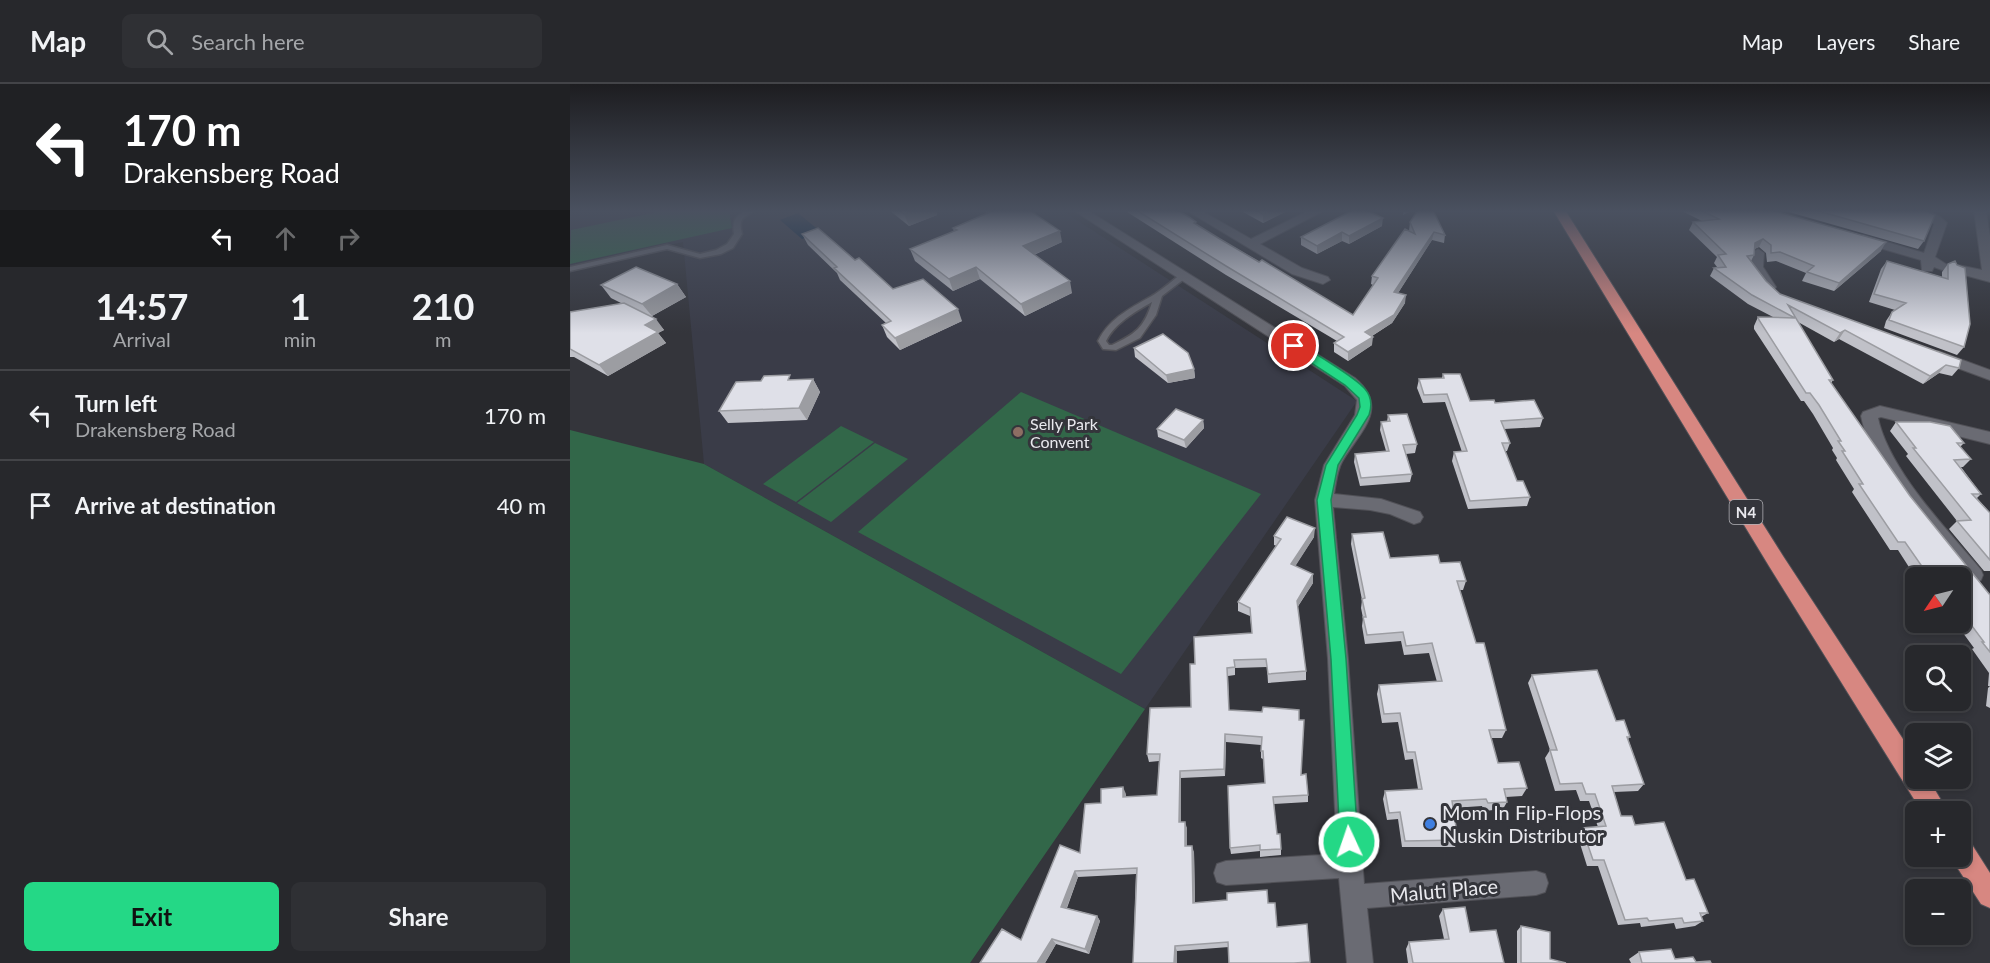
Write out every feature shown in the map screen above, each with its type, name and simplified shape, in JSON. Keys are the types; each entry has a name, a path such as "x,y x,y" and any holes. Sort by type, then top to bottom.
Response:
{"highway":[{"name":"N4","path":"1584,251 1776,561 1929,801"},
{"path":"1971,866 1990,895"}],"street":[{"path":"1144,251 1361,391 1366,407 1332,465 1324,500 1338,659 1350,865 1360,963"},
{"path":"1263,251 1297,271 1323,280"},
{"path":"1904,251 1928,258"},
{"path":"1931,251 1926,266 1928,270 1942,271"},
{"path":"1986,251 1990,277 1959,274 1990,286"},
{"path":"1758,253 1756,267 1759,275 1770,289 1779,294"},
{"path":"1920,350 1990,375"},
{"path":"1974,575 1883,457 1876,443 1869,416 1880,411 1990,438"},
{"path":"1324,500 1377,504 1398,508 1414,517"},
{"path":"1226,873 1350,865"},
{"name":"Maluti Place","path":"1353,897 1536,883"}],"lane":[{"path":"570,269 649,251"},
{"path":"682,251 700,256 720,251"},
{"path":"1158,294 1152,315 1137,336 1113,348 1106,346 1102,341 1104,334 1129,312 1184,276"}],"shaded area":[{"name":"Selly Park Convent","path":"570,251 644,251 570,268"},
{"name":"Selly Park Convent","path":"684,251 1125,251 1357,401 1145,709 704,464"}],"green space":[{"path":"570,251 628,251 570,264"},
{"path":"1021,392 1261,494 1121,674 858,532"},
{"path":"841,426 874,442 796,502 763,484"},
{"path":"570,430 704,464 1145,709 970,963 570,963"},
{"path":"875,443 908,459 831,522 797,503"}],"building":[{"path":"820,251 845,251 855,260 859,258 893,289 923,279 958,309 895,338 882,325 891,321 834,268 837,267"},
{"path":"913,251 1030,251 1070,281 1021,304 976,267 949,279"},
{"path":"1202,251 1240,251 1259,262 1262,260 1353,315 1378,278 1372,276 1390,251 1421,251 1394,292 1406,295 1394,315 1365,332 1373,337 1348,352 1334,343 1344,337"},
{"path":"1723,251 1754,251 1754,255 1747,256 1766,281 1780,294 1961,360 1959,368 1946,365 1930,376 1845,330 1840,333 1788,305 1833,380 1829,380 1910,496 1967,567 1922,567 1905,542 1898,542 1859,484 1863,484 1842,451 1845,451 1838,441 1841,441 1819,405 1810,393 1806,393 1758,317 1795,318 1752,295 1714,268 1726,267 1718,255 1726,254"},
{"path":"1771,251 1876,251 1839,283 1807,272 1814,266 1780,252 1771,253"},
{"path":"1887,261 1948,279 1948,264 1955,261 1957,265 1965,268 1970,324 1964,347 1889,320 1892,312 1906,303 1874,294"},
{"path":"636,267 677,284 642,304 601,285"},
{"path":"624,303 656,319 645,325 658,332 599,365 570,349 570,312"},
{"path":"1163,334 1188,353 1194,369 1166,375 1134,348"},
{"path":"1443,374 1460,374 1470,401 1494,400 1495,403 1534,400 1543,418 1501,421 1510,443 1502,443 1517,481 1523,481 1530,497 1470,501 1454,452 1467,451 1447,394 1424,395 1419,379 1444,378"},
{"path":"790,375 788,380 813,379 799,408 719,411 736,382 761,381 764,376"},
{"path":"1176,409 1203,420 1184,440 1157,429"},
{"path":"1407,414 1417,444 1403,445 1412,474 1361,478 1355,454 1389,451 1381,422 1390,421 1388,415"},
{"path":"1896,422 1930,422 1950,426 1964,443 1957,443 1971,459 1954,460 1981,494 1972,494 1990,513 1990,560 1957,521 1971,520 1913,448 1916,448"},
{"path":"1287,517 1315,528 1291,564 1313,574 1297,601 1306,671 1268,674 1266,659 1234,660 1235,667 1227,668 1229,710 1262,712 1263,707 1299,710 1299,720 1304,720 1301,775 1306,774 1308,795 1273,797 1281,849 1260,850 1260,845 1230,848 1228,786 1265,783 1263,751 1261,751 1262,737 1225,734 1224,769 1180,771 1179,822 1185,822 1185,846 1192,846 1193,903 1227,900 1227,893 1267,890 1268,903 1275,903 1277,927 1307,924 1310,962 1229,963 1228,942 1175,946 1174,963 1133,963 1137,868 1075,871 1061,907 1097,916 1085,949 1052,939 1037,963 980,963 1002,929 1021,940 1060,845 1080,853 1085,804 1101,803 1101,789 1123,787 1123,797 1157,795 1160,754 1147,754 1150,708 1191,707 1190,664 1195,664 1194,637 1252,633 1250,608 1238,602 1281,539 1274,536"},
{"path":"1383,532 1390,558 1438,555 1440,563 1460,562 1466,581 1457,581 1476,643 1484,643 1506,730 1489,730 1498,763 1519,762 1527,788 1504,789 1507,802 1488,803 1486,799 1452,801 1458,840 1405,841 1400,812 1389,813 1385,791 1422,789 1415,752 1407,752 1400,713 1384,714 1379,685 1442,681 1432,643 1406,646 1403,632 1367,635 1362,599 1365,598 1352,534"},
{"path":"1971,571 1990,595 1990,652 1982,642 1984,642 1971,625"},
{"path":"1597,670 1616,721 1624,720 1630,737 1627,737 1644,784 1612,786 1621,816 1632,816 1635,825 1664,822 1686,880 1694,879 1708,913 1700,913 1703,921 1684,923 1682,918 1649,921 1647,918 1625,920 1604,860 1593,860 1582,828 1606,826 1595,794 1586,794 1582,783 1560,784 1550,750 1557,750 1532,675"},
{"path":"1465,907 1470,932 1496,930 1504,963 1413,963 1409,942 1449,939 1443,909"},
{"path":"1521,926 1550,932 1550,959 1566,963 1521,963"},
{"path":"1671,949 1675,959 1693,957 1696,962 1710,961 1711,963 1642,963 1639,952"}],"place":[{"name":"Selly Park Convent","path":"1018,432"},
{"name":"Mom In Flip-Flops Nuskin Distributor","path":"1430,824"}],"route":[{"path":"1294,346 1361,391 1366,407 1332,465 1324,500 1338,659 1349,842"}]}
